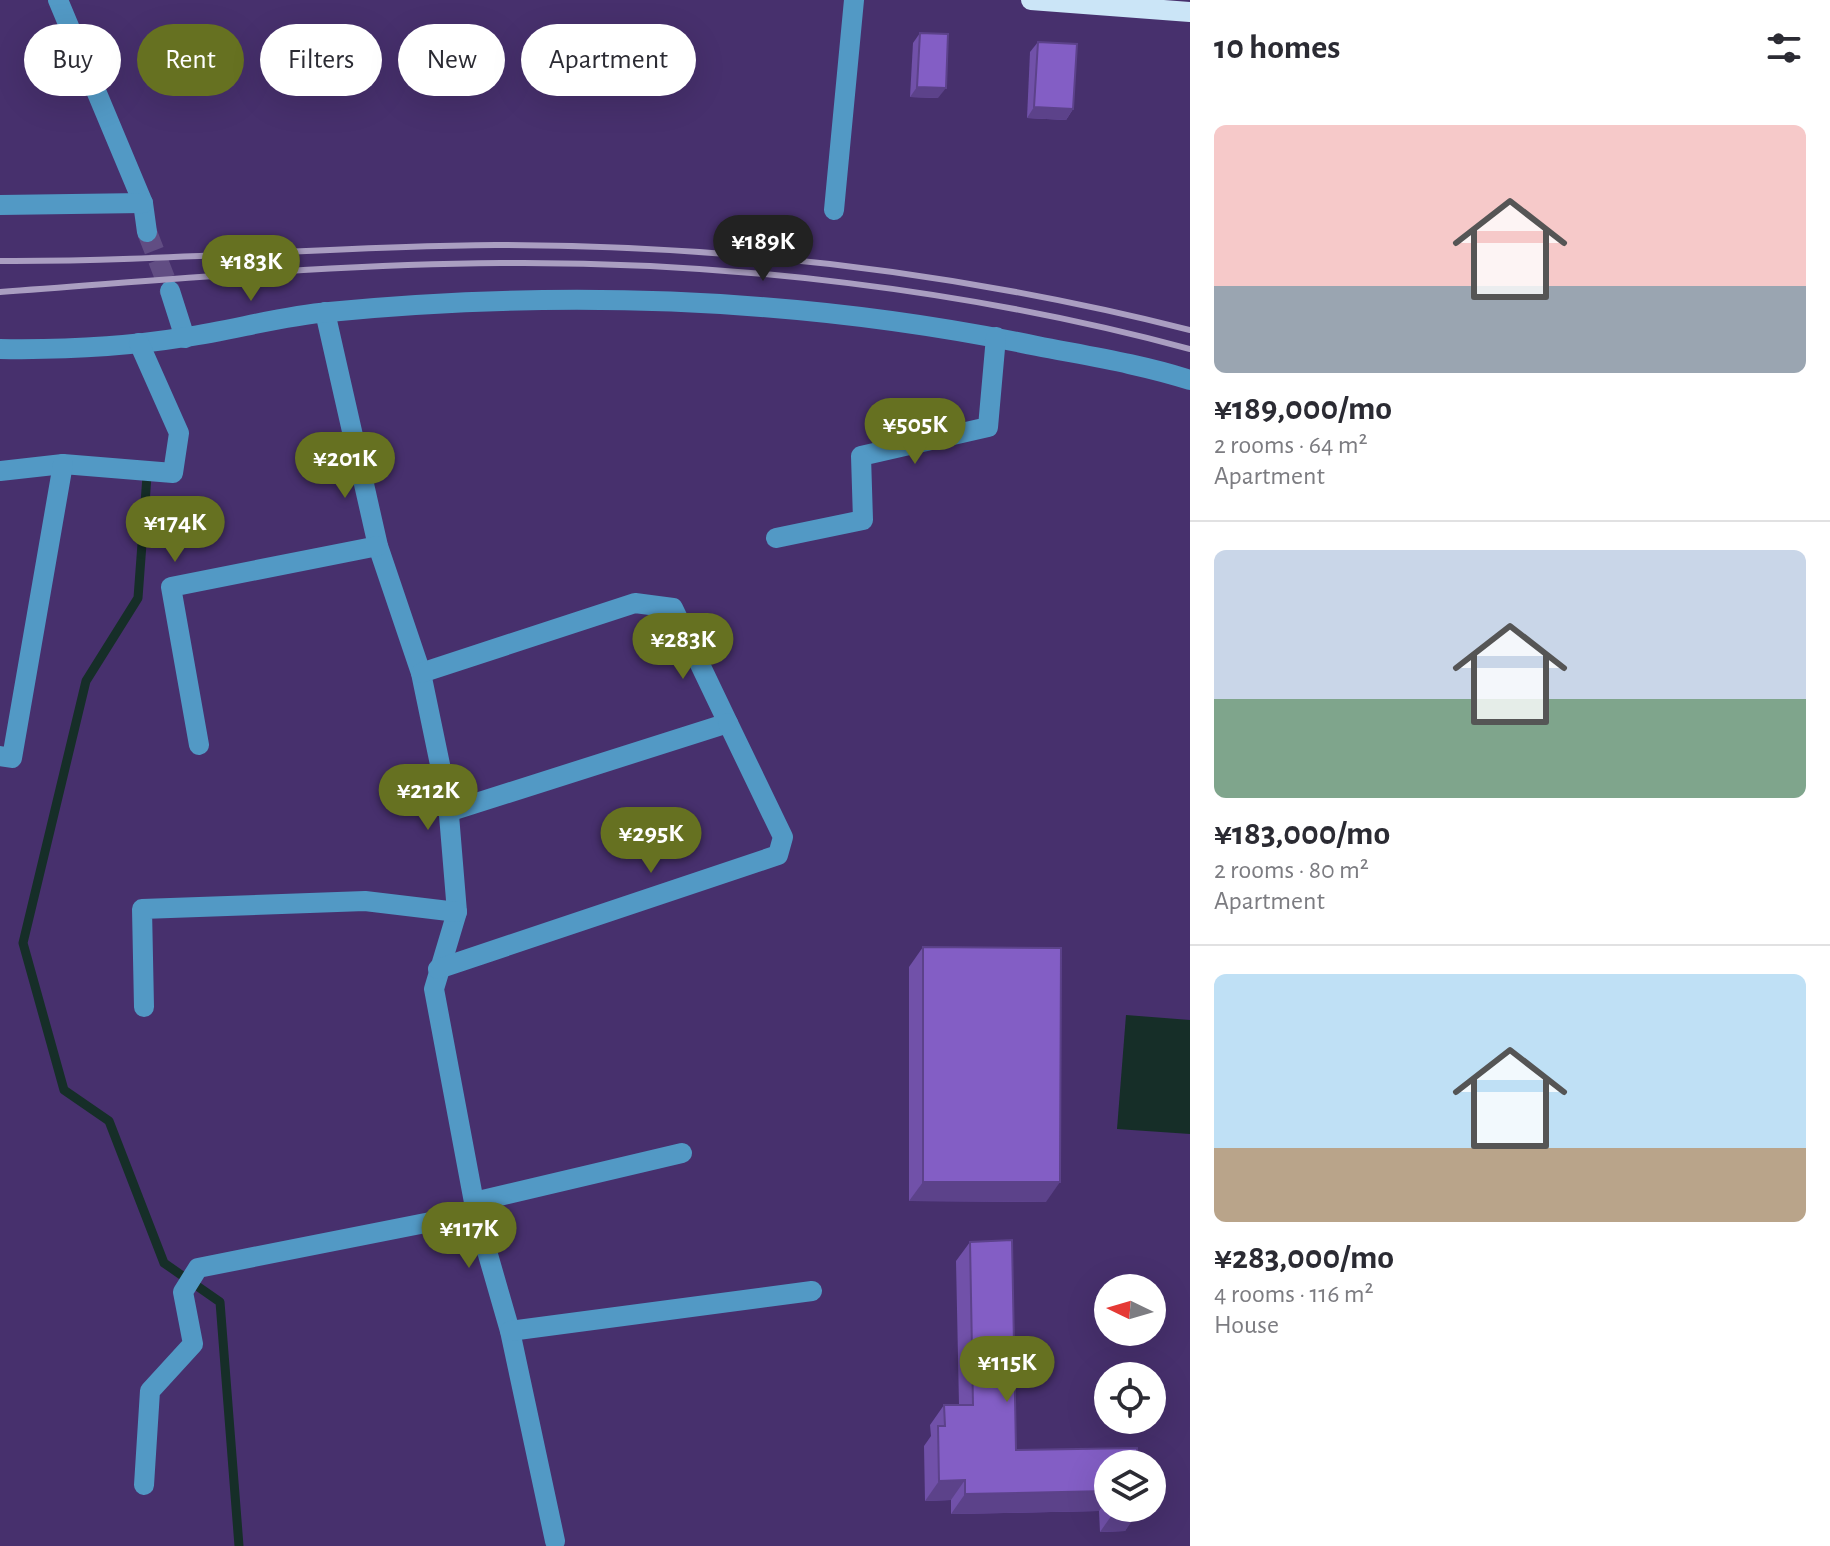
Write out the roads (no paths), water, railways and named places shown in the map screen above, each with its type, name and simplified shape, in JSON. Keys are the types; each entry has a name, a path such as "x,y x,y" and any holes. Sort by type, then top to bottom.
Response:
{"main road":[{"path":"1031,0 1190,12"}],"street":[{"path":"58,0 143,203 147,232"},
{"path":"834,210 854,0"},
{"path":"0,205 143,203"},
{"path":"170,291 185,338"},
{"path":"0,349 87,350 185,338 325,312 471,301 681,299 818,309 996,337 1190,380"},
{"path":"325,312 378,546 421,673 448,812 457,912 434,989 475,1208 510,1331 555,1541"},
{"path":"776,538 863,520 861,456 988,427 996,337"},
{"path":"0,471 63,464 173,473 179,433 139,343"},
{"path":"0,756 12,758 63,464"},
{"path":"199,745 171,587 378,546"},
{"path":"421,673 635,603 673,608 783,837 778,855 438,969"},
{"path":"448,812 728,723"},
{"path":"144,1007 142,909 365,901 457,912"},
{"path":"144,1485 150,1391 193,1344 183,1292 198,1268 475,1208 682,1153"},
{"path":"510,1331 812,1291"}],"waterway":[{"path":"147,476 138,598 86,681 23,943 64,1090 109,1121 164,1263 220,1302 239,1546"}],"tunnel":[{"path":"147,232 170,291"}],"railway":[{"path":"0,261 496,245 671,250 845,266 932,278 1105,310 1190,330"},
{"path":"0,292 376,266 501,263 674,267 848,283 936,295 1107,328 1190,349"}]}
